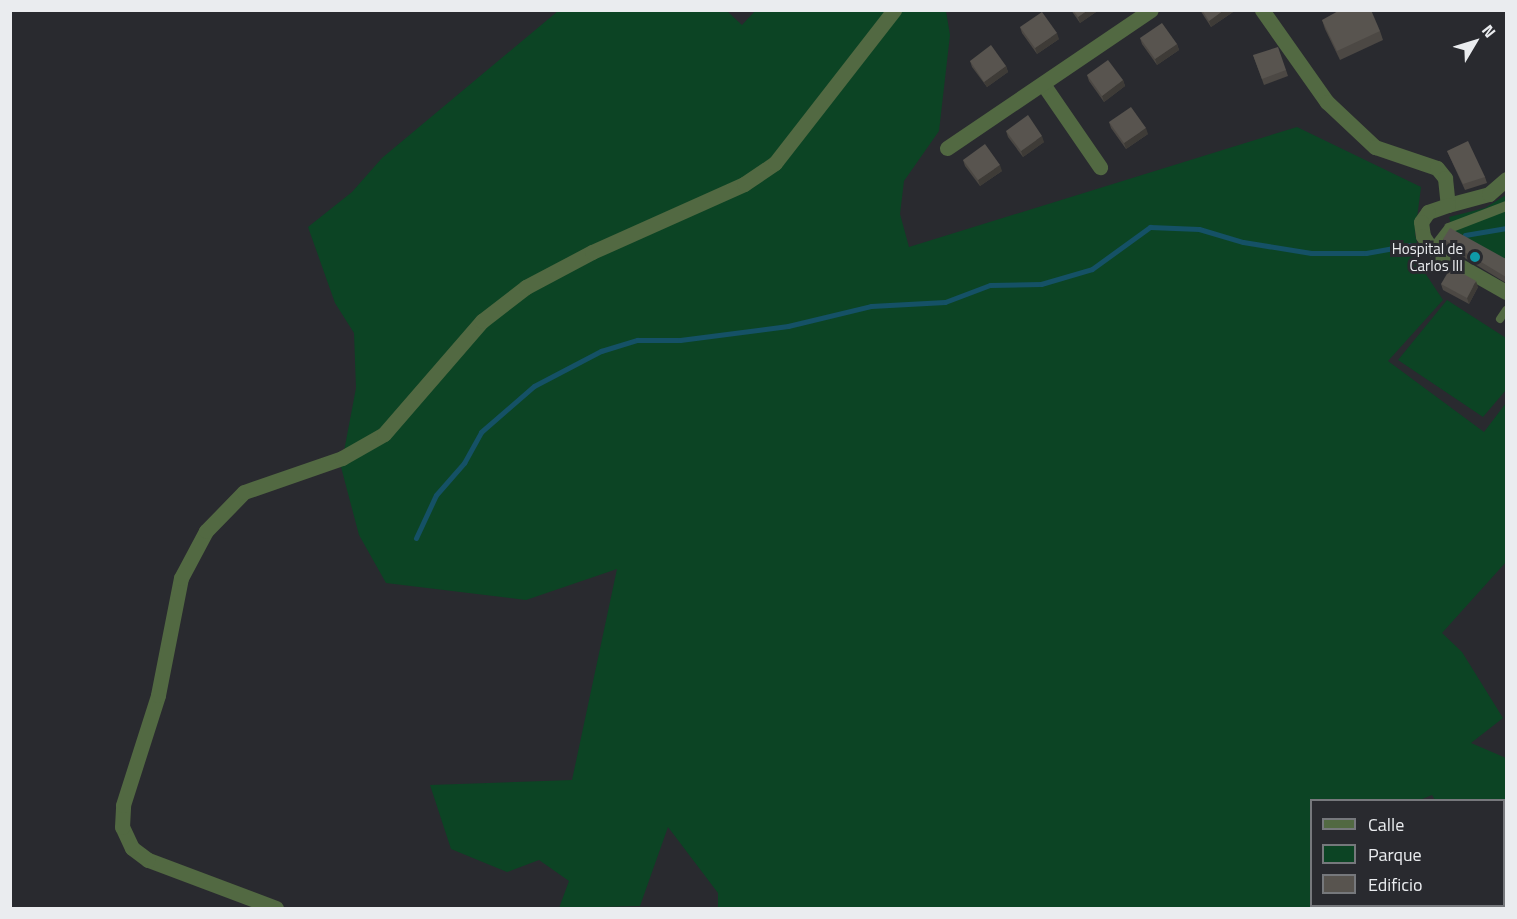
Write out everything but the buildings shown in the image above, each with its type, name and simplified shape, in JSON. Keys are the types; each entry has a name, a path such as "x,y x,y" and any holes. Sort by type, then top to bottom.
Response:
{"street":[{"path":"276,909 148,861 132,848 122,827 123,805 158,695 181,578 206,531 244,492 342,458 384,434 482,321 526,287 592,252 744,184 775,163 894,10"},
{"path":"947,148 1151,10"},
{"path":"1262,10 1327,102 1375,147 1437,168 1445,178 1448,205"},
{"path":"1043,84 1100,167"},
{"path":"1506,179 1489,194 1428,212 1421,222 1423,236 1432,250 1506,292"},
{"path":"1432,250 1449,228 1506,206"}],"lane":[{"path":"1500,319 1506,310"}],"green space":[{"path":"558,11 727,11 742,25 755,11 946,11 950,35 939,131 904,181 900,214 909,247 1297,127 1421,187 1415,234 1423,270 1443,300 1388,361 1484,432 1506,403 1506,562 1442,633 1462,652 1503,718 1471,743 1506,758 1506,806 1505,799 1434,799 1432,795 1422,799 1310,799 1310,907 1350,908 718,908 718,893 668,827 640,906 559,908 569,881 539,860 507,872 451,849 430,785 572,780 617,569 526,600 386,583 359,535 341,467 356,388 354,333 335,303 308,227 352,192 382,158"},
{"path":"1506,195 1506,260 1453,231 1449,217 1485,208"},
{"path":"1447,300 1506,338 1506,390 1483,417 1398,360"}],"waterway":[{"path":"416,538 436,495 464,463 481,432 534,386 601,351 637,340 680,340 788,326 871,306 945,302 990,285 1041,284 1092,269 1150,227 1199,229 1243,242 1311,253 1366,253 1410,245"},
{"path":"1465,235 1506,228"}],"place":[{"name":"Hospital de Carlos III","path":"1475,257"}]}
